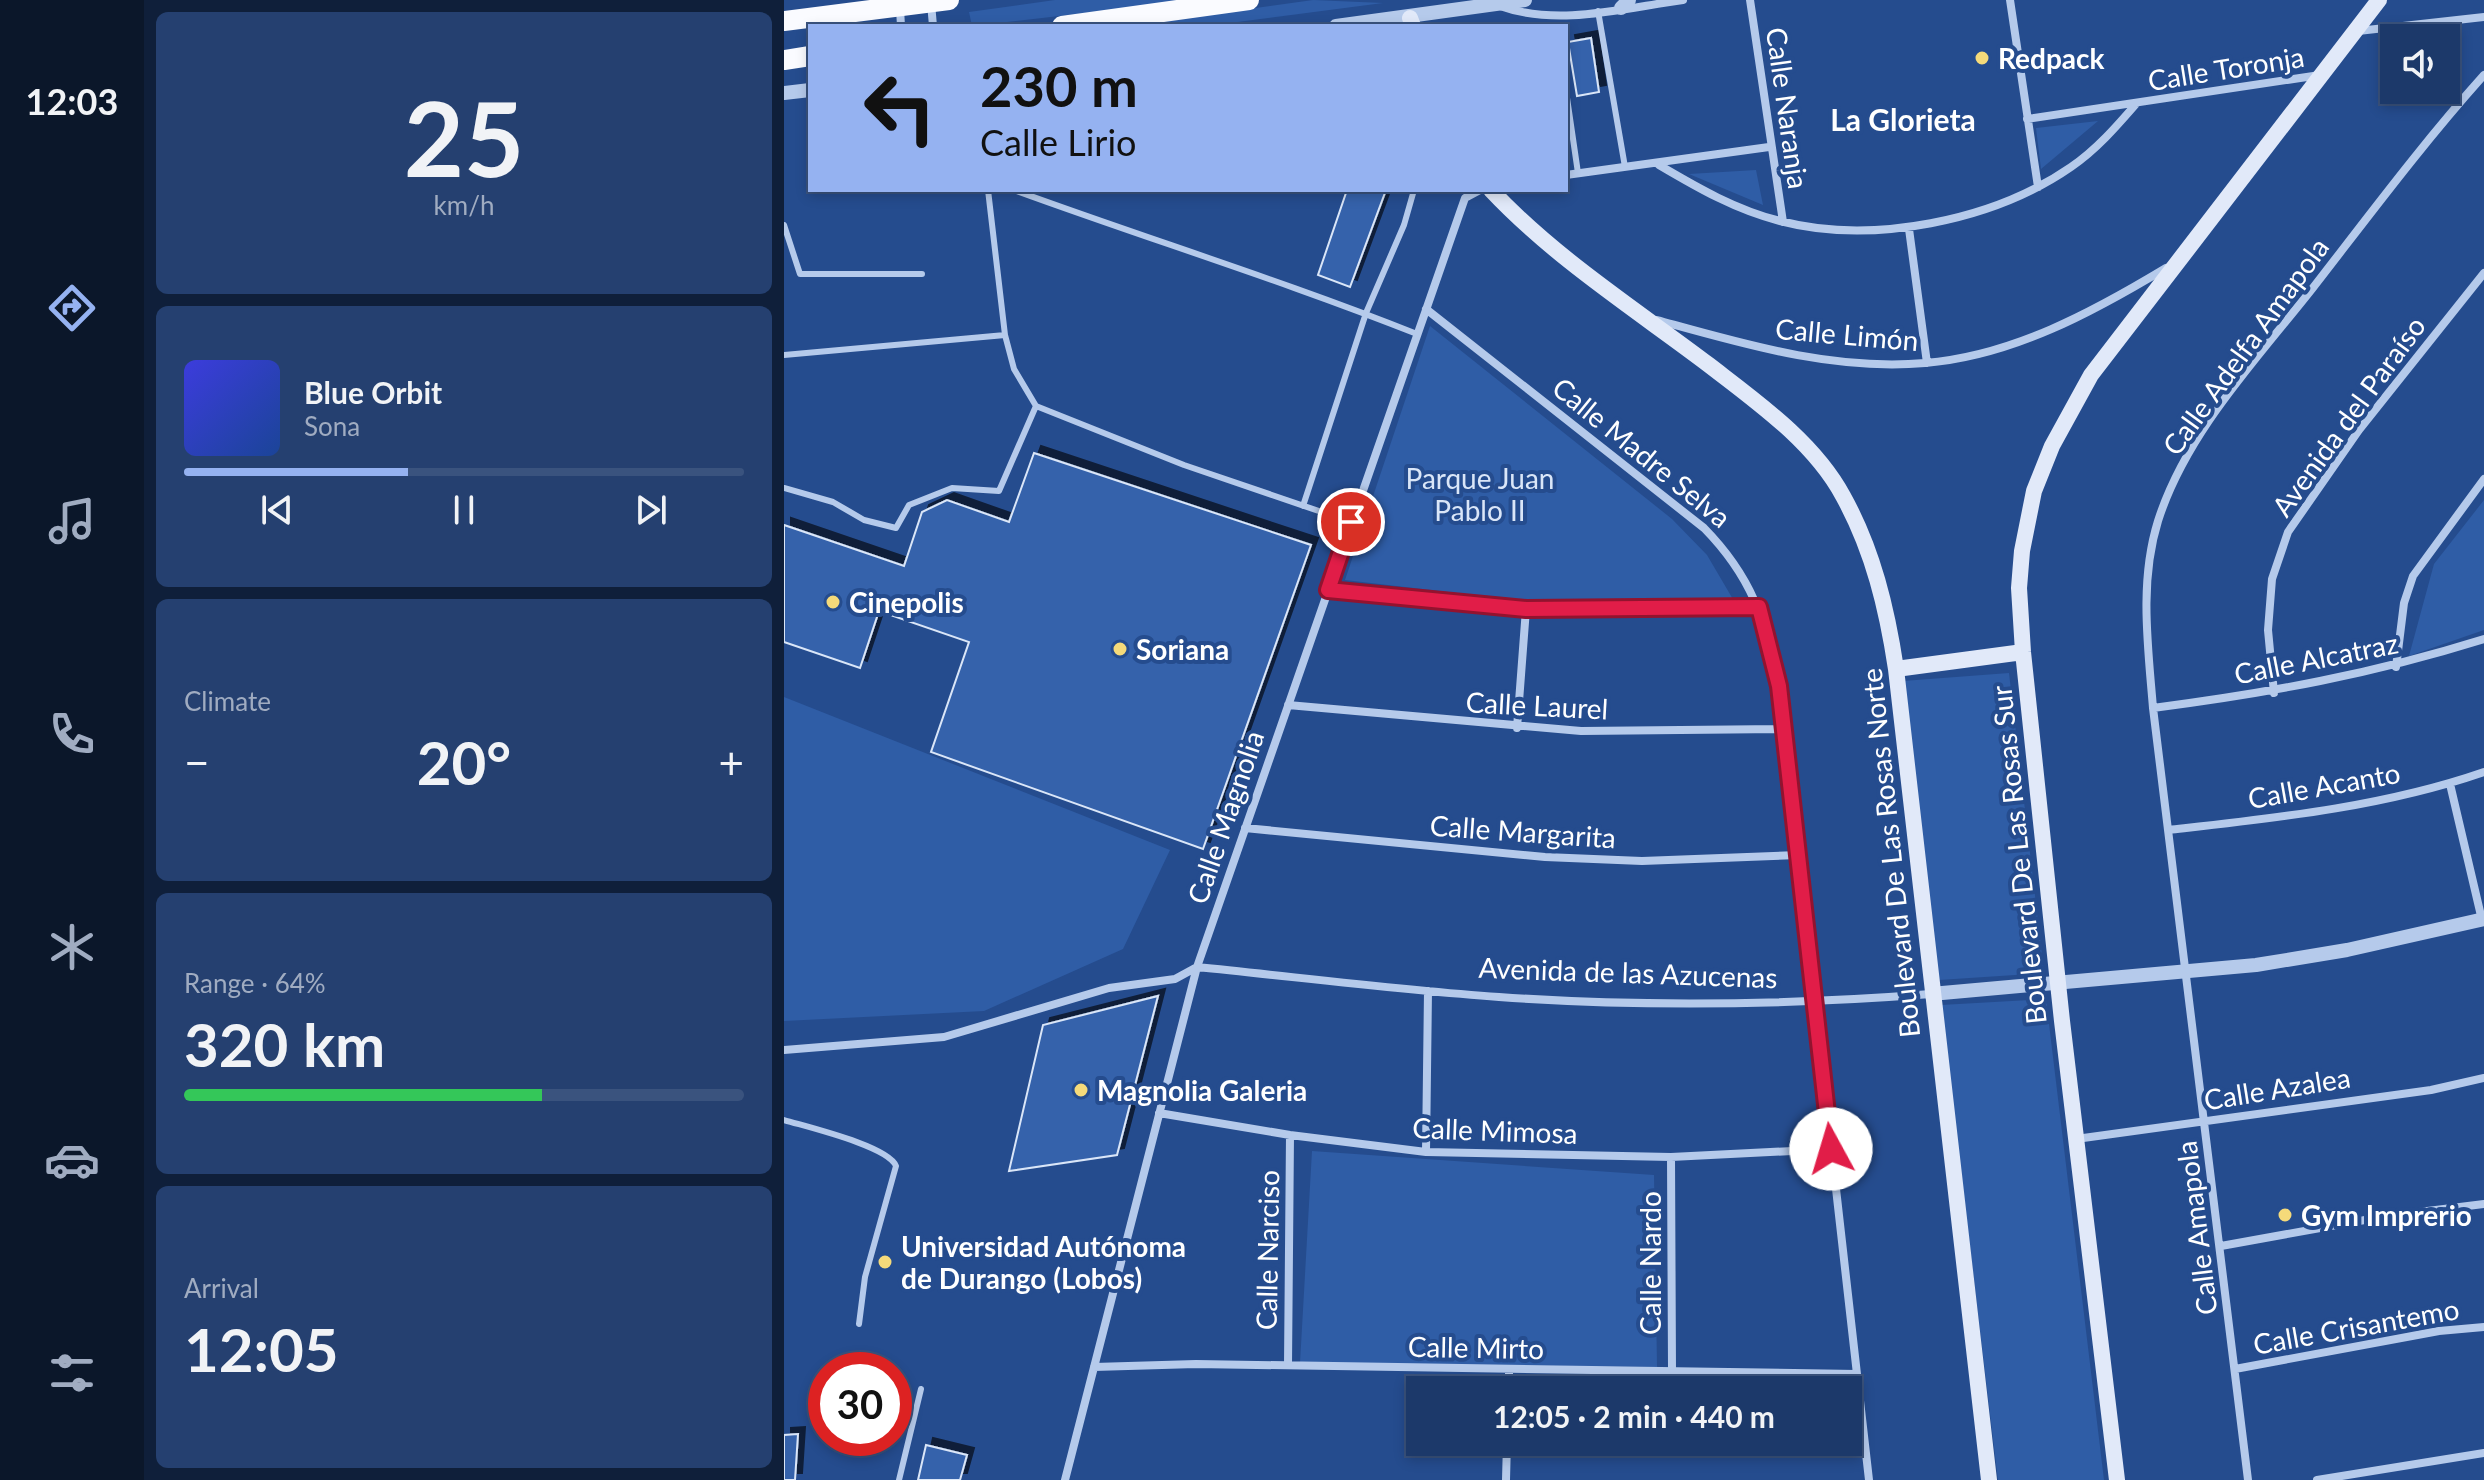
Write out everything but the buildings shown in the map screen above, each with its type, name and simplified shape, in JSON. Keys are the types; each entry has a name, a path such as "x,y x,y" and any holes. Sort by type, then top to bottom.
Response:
{"main road":[{"path":"784,21 949,0"},
{"path":"1076,24 1249,0"},
{"name":"Boulevard De Las Rosas Sur","path":"2117,1480 2075,1139 2023,652 2019,588 2022,551 2034,491 2052,446 2091,375 2379,0"},
{"path":"784,60 808,56"},
{"name":"Boulevard De Las Rosas Norte","path":"1493,192 1549,245 1782,424 1817,459 1843,494 1879,581 1896,669 1989,1480"},
{"path":"1896,669 2023,652"}],"street":[{"path":"900,0 901,24"},
{"path":"930,0 933,24"},
{"path":"1374,24 1411,22 1525,0"},
{"path":"1496,5 1556,21 1625,4 1683,0"},
{"name":"Calle Naranja","path":"1750,0 1769,147 1783,222"},
{"path":"2010,0 2038,187"},
{"path":"2354,32 2484,17"},
{"name":"Calle Toronja","path":"2027,119 2321,75"},
{"name":"Calle Adelfa Amapola","path":"2186,972 2153,708 2147,628 2147,573 2158,522 2179,467 2432,135 2484,75"},
{"path":"784,93 808,90"},
{"name":"Calle Toronja","path":"1659,165 1727,203 1783,222 1867,230 1909,229 1944,222 2038,187 2095,148 2136,104"},
{"path":"1568,175 1659,165 1769,147"},
{"name":"Calle Magnolia","path":"1065,1480 1197,967 1465,198 1476,192"},
{"path":"1909,229 1927,363"},
{"name":"Calle Limón","path":"1645,317 1755,348 1821,359 1927,363 1996,349 2045,332 2174,264"},
{"name":"Avenida del Paraíso","path":"2274,693 2268,630 2272,579 2288,532 2359,430 2484,273"},
{"name":"Calle Madre Selva","path":"1426,309 1704,528 1728,553 1759,607 1779,686 1869,1480"},
{"path":"2396,667 2404,603 2413,576 2484,479"},
{"path":"1328,590 1526,609 1759,607"},
{"path":"1517,728 1526,609"},
{"name":"Calle Alcatraz","path":"2153,708 2274,693 2396,667 2484,639"},
{"name":"Calle Laurel","path":"1288,705 1517,728 1673,733 1784,729"},
{"name":"Calle Acanto","path":"2169,830 2290,815 2450,784 2484,772"},
{"path":"2450,784 2483,919"},
{"name":"Calle Margarita","path":"1245,828 1545,857 1642,861 1798,855"},
{"name":"Avenida de las Azucenas","path":"1197,967 1428,991 1574,1001 1815,1003 2256,965 2347,950 2483,919"},
{"path":"784,1050 944,1037 1109,988 1175,979 1197,967"},
{"name":"Calle Amapola","path":"2186,972 2248,1480"},
{"path":"1426,1152 1428,991"},
{"name":"Calle Azalea","path":"2075,1139 2431,1090 2484,1078"},
{"name":"Calle Mimosa","path":"1159,1113 1290,1135 1426,1152 1671,1157 1831,1149"},
{"name":"Calle Narciso","path":"1288,1365 1290,1135"},
{"name":"Calle Nardo","path":"1671,1157 1672,1369"},
{"path":"2221,1246 2387,1216 2484,1204"},
{"name":"Calle Crisantemo","path":"2235,1369 2439,1331 2484,1327"},
{"name":"Calle Mirto","path":"1094,1367 1288,1365 1857,1374"},
{"path":"1509,1370 1509,1376"},
{"path":"2317,1480 2484,1453"},
{"path":"1506,1480 1507,1456"}],"lane":[{"path":"1598,11 1625,167"},
{"path":"1568,105 1578,173"},
{"path":"988,192 1005,335 1014,369 1036,406 1184,465 1351,522"},
{"path":"1019,192 1177,250 1253,272 1417,334"},
{"path":"1303,506 1366,313 1404,225 1413,192"},
{"path":"784,225 800,274 922,274"},
{"path":"784,355 1005,335"},
{"path":"784,488 833,502 864,520 893,529 900,525 909,505 952,488 996,493 1001,488 1036,406"},
{"path":"784,1120 894,1159 896,1166 865,1277 859,1324"},
{"path":"899,1480 921,1389"}],"green space":[{"path":"1055,0 1198,0 989,24 972,24 969,12"},
{"path":"1313,0 1383,3 1222,24 1139,24"},
{"path":"2098,121 2041,169 2036,128"},
{"path":"1756,170 1763,205 1689,174"},
{"name":"Parque Juan Pablo II","path":"1430,326 1672,519 1707,555 1734,601 1525,601 1345,580"},
{"path":"2484,500 2484,630 2409,656 2434,564"},
{"path":"2009,673 2044,973 1939,980 1903,681"},
{"path":"784,697 1170,850 1123,949 984,1011 784,1021"},
{"path":"2046,999 2104,1480 1998,1480 1941,1005"},
{"path":"1312,1151 1654,1175 1657,1367 1300,1363"}],"place":[{"name":"Redpack","path":"1982,58"},
{"name":"Cinepolis","path":"833,602"},
{"name":"Soriana","path":"1120,649"},
{"name":"Magnolia Galeria","path":"1081,1090"},
{"name":"Gym Imprerio","path":"2285,1215"},
{"name":"Universidad Autónoma de Durango (Lobos)","path":"885,1262"}],"district":[{"name":"La Glorieta","path":"1903,119"}],"route":[{"path":"1351,522 1328,590 1526,609 1759,607 1779,686 1831,1149"}]}
